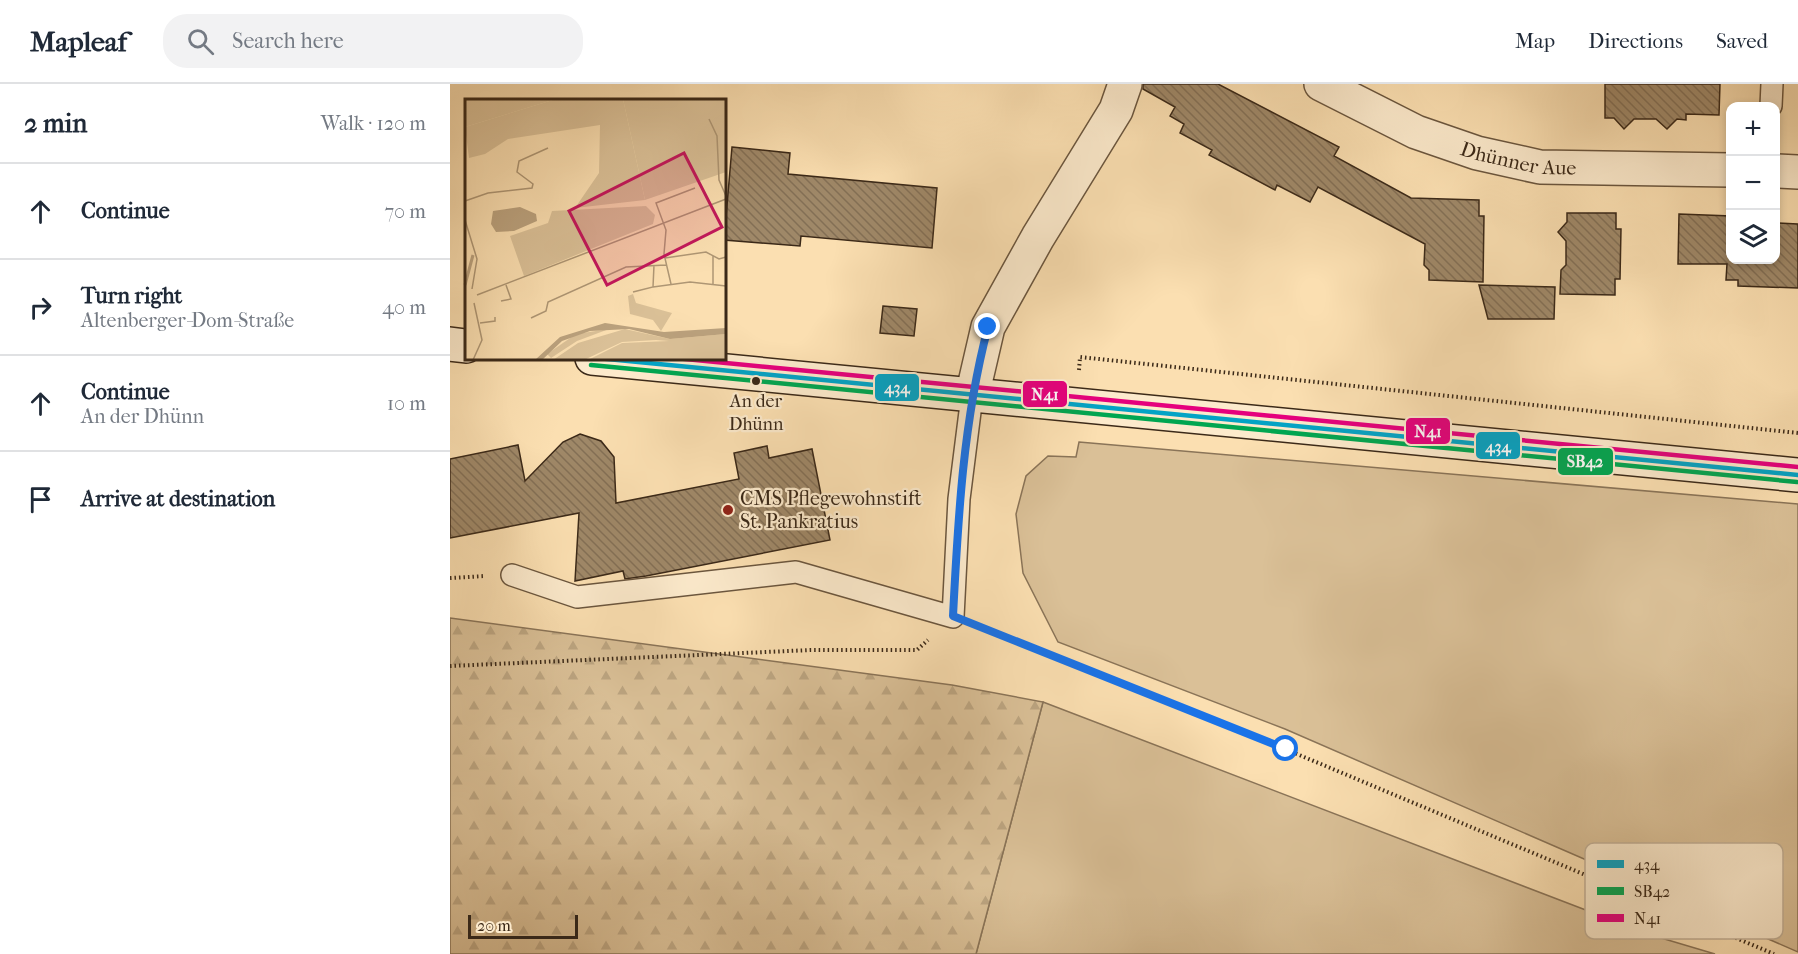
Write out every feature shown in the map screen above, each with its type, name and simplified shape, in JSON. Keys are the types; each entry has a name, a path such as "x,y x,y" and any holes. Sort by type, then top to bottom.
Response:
{"main road":[{"path":"972,396 988,327 1038,237 1116,110 1125,84"},
{"name":"Dhünner Aue","path":"1321,84 1416,132 1477,153 1540,167 1726,171"},
{"path":"1780,171 1798,172"},
{"path":"450,344 465,346"},
{"path":"612,360 1798,475"}],"lane":[{"path":"1771,102 1772,84"},
{"path":"512,575 577,597 796,572 953,616 959,498 972,396"}],"path":[{"path":"1080,357 1798,433"},
{"path":"450,666 811,651 917,650 953,616 1286,749 1585,875"},
{"path":"1738,939 1774,954"}],"green space":[{"path":"1079,442 1798,504 1798,952 1768,939 1783,939 1783,843 1585,843 1585,859 1285,729 1058,642 1023,573 1016,514 1026,476 1048,456 1076,457"},
{"path":"450,618 952,685 1043,702 976,954 450,954"},
{"path":"1043,702 1585,910 1585,939 1664,939 1715,954 976,954"}],"building":[{"path":"1143,84 1218,84 1339,147 1334,156 1411,198 1479,200 1479,216 1484,216 1483,282 1429,280 1429,270 1424,265 1425,244 1318,187 1310,202 1277,185 1275,190 1209,155 1212,150 1180,133 1184,124 1170,116 1175,107 1143,89"},
{"path":"1605,84 1720,84 1719,115 1686,114 1686,120 1677,119 1667,129 1656,119 1634,119 1624,129 1614,118 1605,118"},
{"path":"732,147 790,153 788,174 937,188 932,248 801,236 800,246 726,240"},
{"path":"1567,213 1616,213 1616,229 1621,229 1620,279 1615,279 1615,295 1560,294 1561,270 1566,265 1566,241 1558,232 1567,222"},
{"path":"1679,214 1726,216 1726,264 1678,264"},
{"path":"1780,223 1798,224 1798,288 1738,286 1738,280 1726,280 1727,264 1780,264"},
{"path":"1479,285 1555,287 1554,319 1488,319"},
{"path":"883,306 917,309 914,336 880,333"},
{"name":"CMS Pflegewohnstift St. Pankratius","path":"580,434 601,441 614,457 616,503 739,479 734,453 767,446 769,458 812,449 830,540 646,576 625,579 623,571 575,581 579,513 450,538 450,459 518,445 525,481 563,442"}],"transit line":[{"name":"434","path":"618,360 1798,475"},
{"name":"N41","path":"696,360 1798,467"},
{"name":"SB42","path":"591,365 1797,482"}],"place":[{"name":"An der Dhünn","path":"756,381"},
{"name":"CMS Pflegewohnstift St. Pankratius","path":"728,510"}],"route":[{"path":"988,327 972,396 959,498 953,616 1050,657 1286,749"}]}
